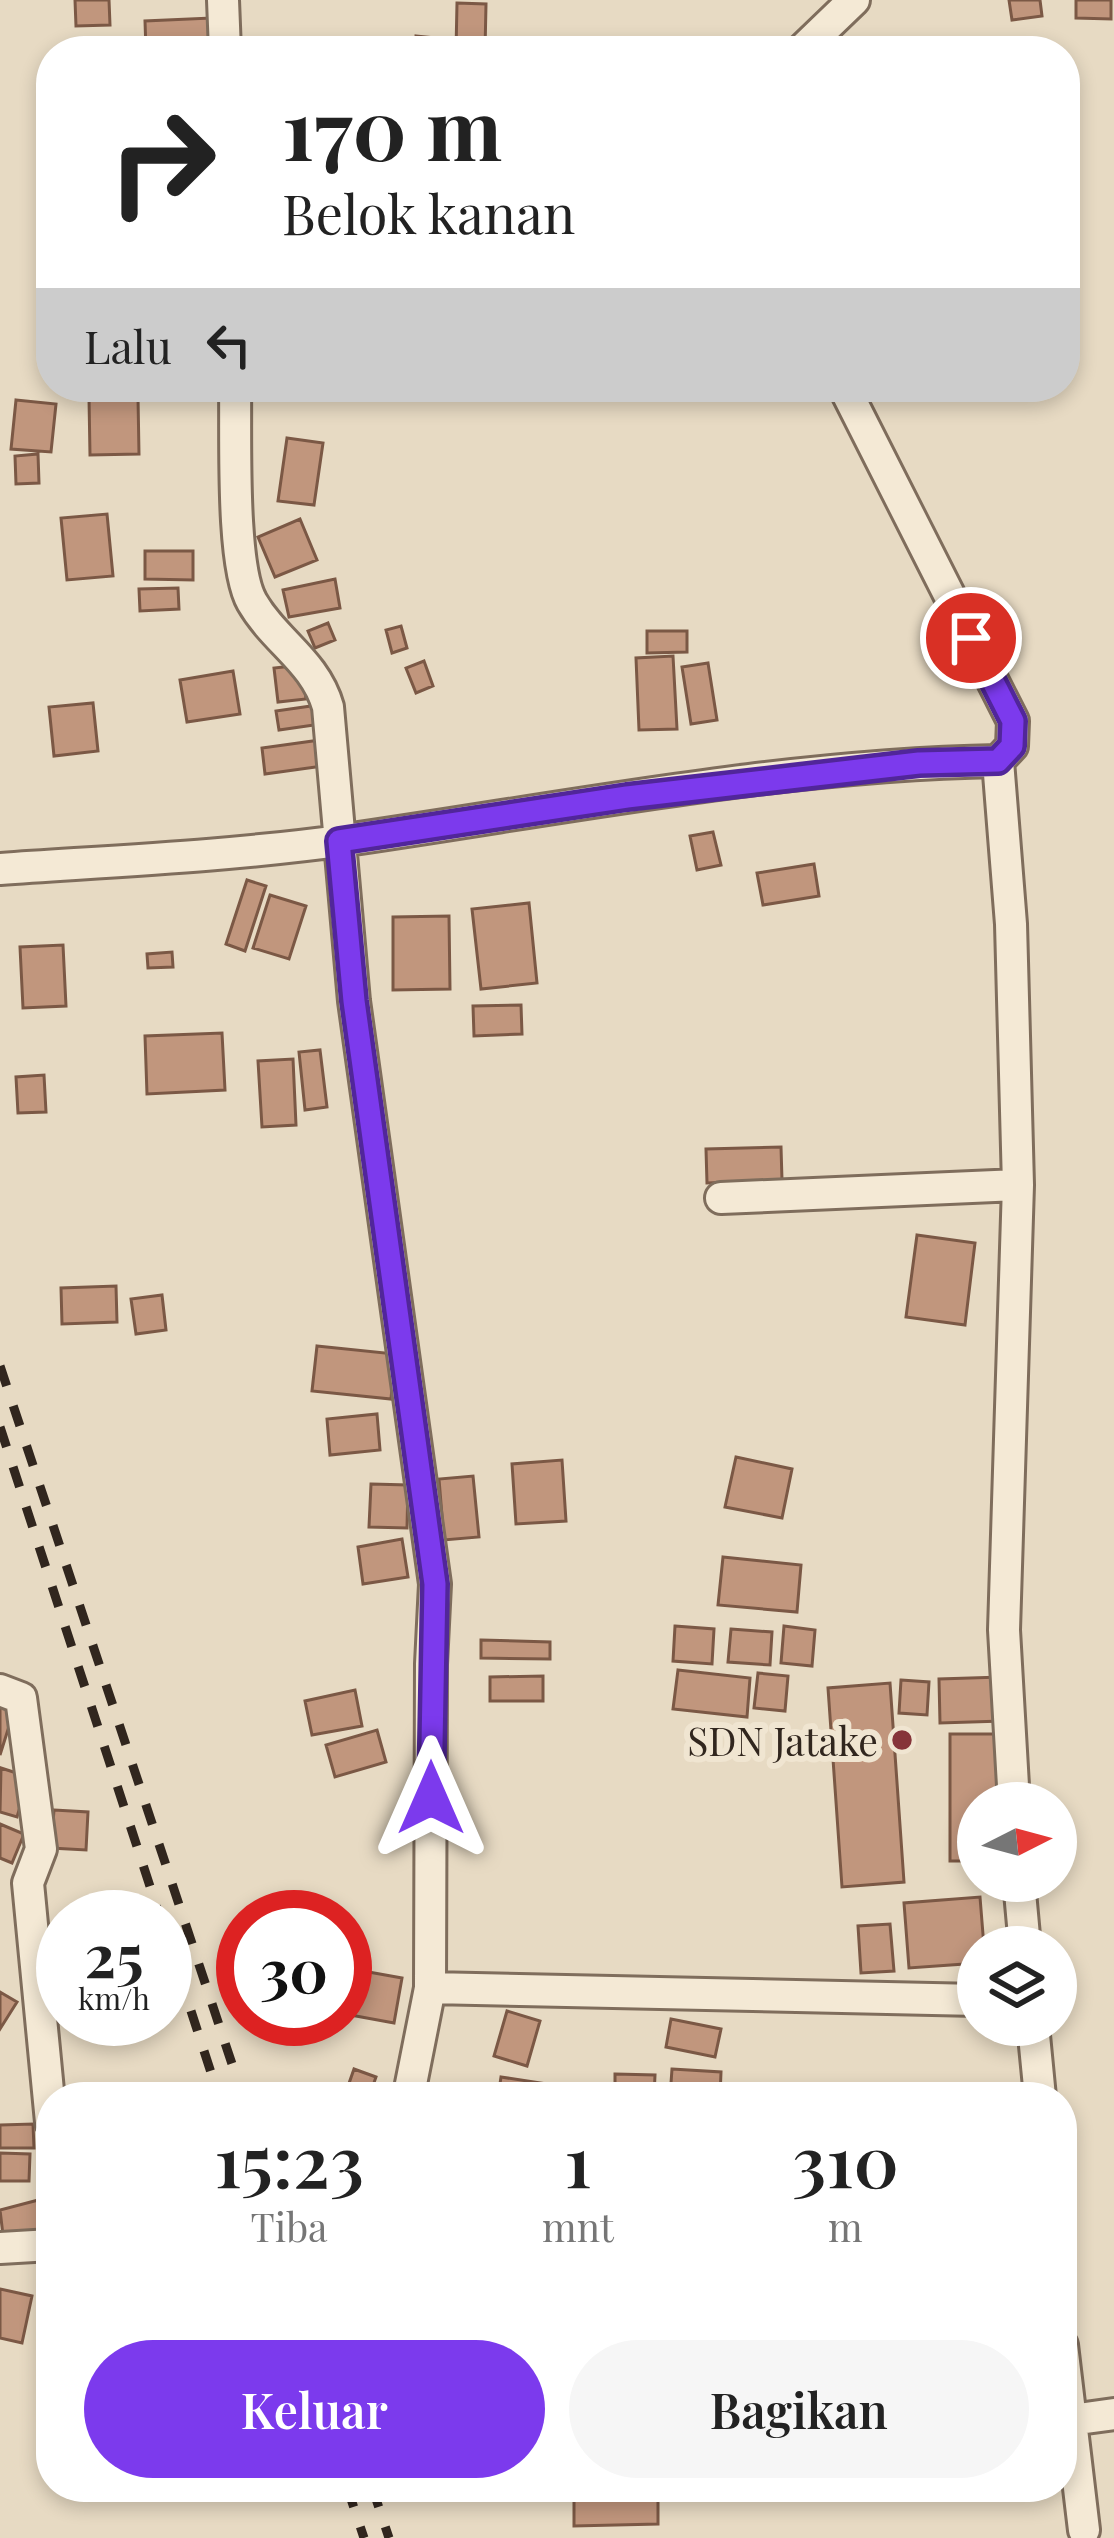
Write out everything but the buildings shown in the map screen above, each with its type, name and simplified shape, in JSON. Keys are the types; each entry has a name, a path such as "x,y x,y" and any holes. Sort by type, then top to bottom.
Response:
{"street":[{"path":"223,0 224,36"},
{"path":"817,36 854,0"},
{"path":"236,402 243,581 262,616 311,668 328,707 354,1001 435,1584 430,1988 411,2082"},
{"path":"0,869 339,841 627,797 919,763 998,761 1012,746 1013,721 852,402"},
{"path":"998,761 1011,923 1018,1185 1004,1630 1013,1782"},
{"path":"721,1198 1018,1185"},
{"path":"0,1690 21,1698 41,1849 28,1883 47,2082"},
{"path":"430,1988 957,2000"},
{"path":"1035,2046 1039,2082"},
{"path":"0,2248 36,2246"},
{"path":"1077,2419 1114,2414"},
{"path":"1077,2471 1084,2530"}],"railway":[{"path":"0,1366 238,2082"},
{"path":"0,1427 151,1890"},
{"path":"192,2014 214,2082"},
{"path":"352,2502 364,2538"},
{"path":"377,2502 389,2538"}],"place":[{"name":"SDN Jatake","path":"902,1740"}],"route":[{"path":"431,1798 435,1584 354,1001 339,841 627,797 919,763 998,761 1012,746 1013,721 971,638"}]}
